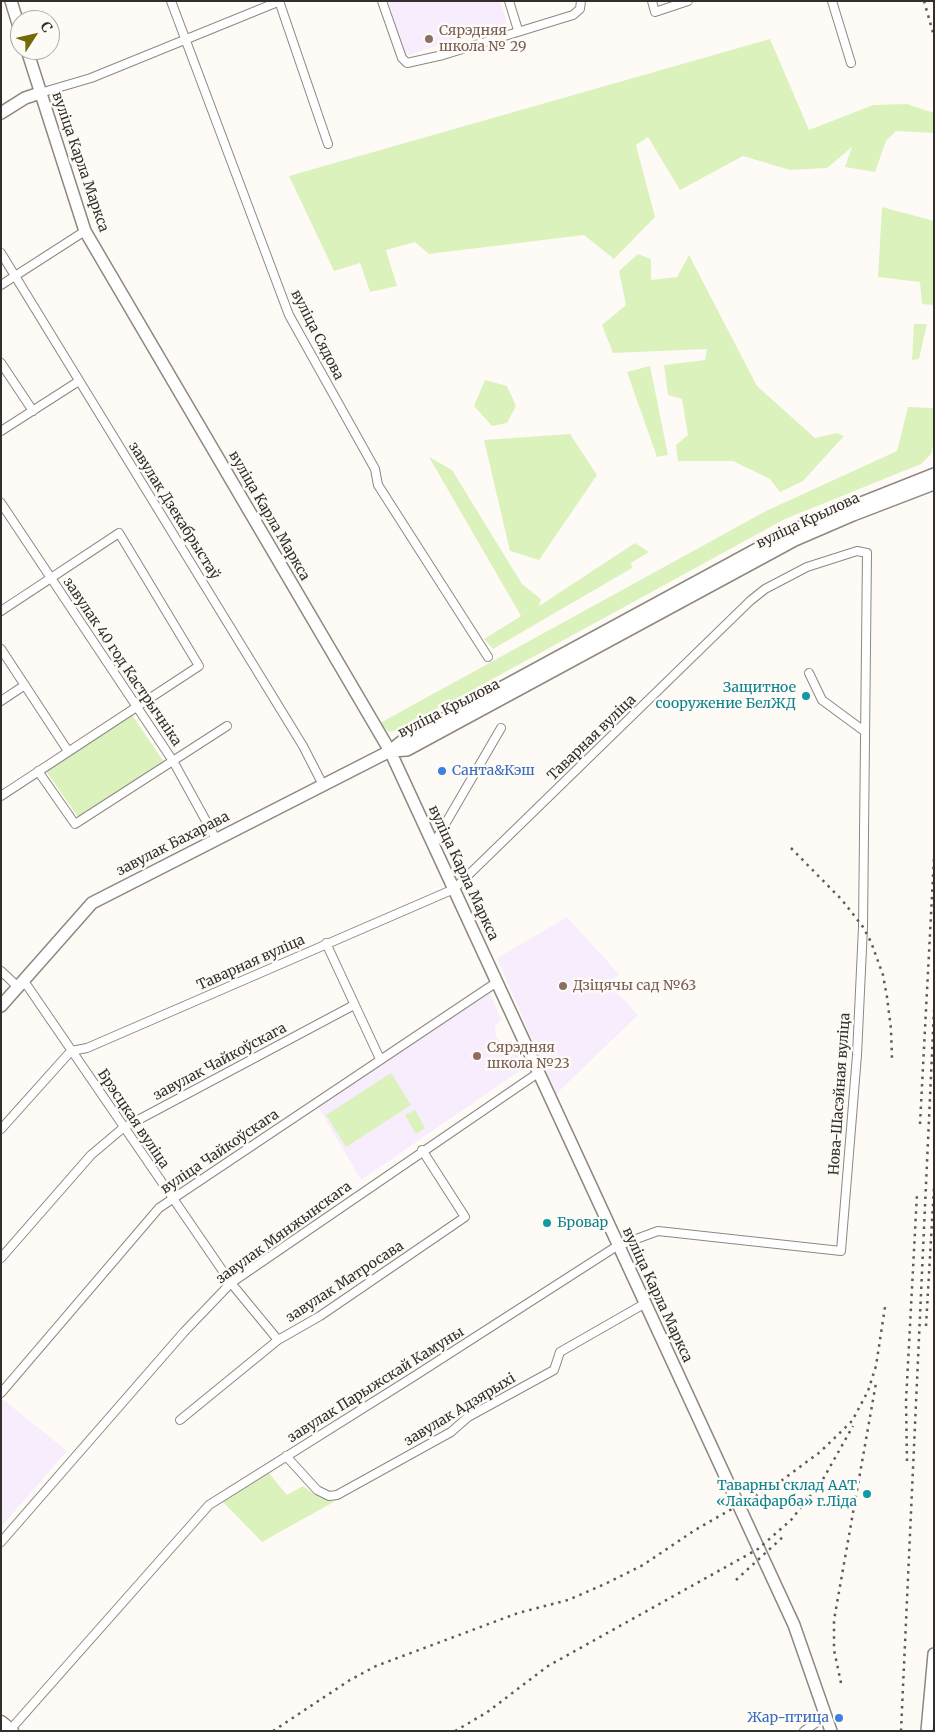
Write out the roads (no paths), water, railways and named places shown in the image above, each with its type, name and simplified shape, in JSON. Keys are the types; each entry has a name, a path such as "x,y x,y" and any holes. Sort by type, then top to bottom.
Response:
{"main road":[{"name":"вуліца Карла Маркса","path":"29,60 85,231 390,751 617,1246 794,1625 831,1731"},
{"path":"1,113 25,98 40,93"},
{"name":"вуліца Крылова","path":"390,751 407,750 852,510 934,474"},
{"name":"вуліца Крылова","path":"852,510 934,484"},
{"name":"завулак Бахарава","path":"1,1006 92,903 390,751"},
{"path":"927,1731 934,1654"}],"street":[{"name":"вуліца Сядова","path":"171,1 184,40 289,315 375,469 378,485 488,657"},
{"path":"40,93 91,78 279,1 328,144"},
{"path":"382,1 402,58 407,63 443,55 518,30 574,15 580,9 581,1"},
{"path":"509,1 518,30"},
{"path":"652,1 655,12 688,1"},
{"path":"832,1 851,63"},
{"path":"1,285 85,231"},
{"name":"завулак Дзекабрыстаў","path":"1,252 303,746 323,785"},
{"path":"1,363 33,410"},
{"path":"1,431 79,381"},
{"name":"завулак 40 год Кастрычніка","path":"1,503 173,762 216,839"},
{"path":"1,611 119,532 199,666 1,796"},
{"name":"Таварная вуліца","path":"71,1051 87,1048 454,889 750,601 765,589 807,567 857,551 867,553 862,939"},
{"path":"1,650 68,751"},
{"path":"809,673 822,700 864,731"},
{"path":"1,702 25,685"},
{"path":"38,771 75,824 227,726"},
{"path":"433,845 501,728"},
{"name":"Нова-Шасэйная вуліца","path":"841,1251 857,1055 862,939"},
{"path":"326,943 380,1059"},
{"name":"Брэсцкая вуліца","path":"1,971 21,984 71,1051 231,1283 278,1340"},
{"name":"вуліца Чайкоўскага","path":"1,1393 159,1208 497,982"},
{"name":"завулак Чайкоўскага","path":"1,1258 90,1156 123,1128 354,1005"},
{"path":"1,1129 71,1051"},
{"name":"завулак Мянжынскага","path":"1,1542 184,1332 231,1283 422,1150 538,1073"},
{"name":"завулак Матросава","path":"180,1420 278,1340 320,1316 465,1217 422,1150"},
{"name":"завулак Парыжскай Камуны","path":"8,1727 209,1504 413,1377 617,1246 658,1231 841,1251"},
{"name":"завулак Адзярыхі","path":"286,1456 316,1490 329,1496 337,1495 451,1432 468,1417 554,1370 560,1352 644,1304"},
{"path":"804,1731 826,1716"}],"railway":[{"path":"924,1 934,36"},
{"path":"791,848 842,900 863,927 871,942 883,975 887,997 892,1059"},
{"path":"920,1124 934,858"},
{"path":"901,1731 934,1010"},
{"path":"926,1326 934,1187"},
{"path":"907,1461 906,1401 917,1194"},
{"path":"273,1731 350,1680 376,1666 518,1613 568,1600 607,1583 643,1565 695,1530 781,1481 820,1452 852,1421 868,1391 876,1366 885,1307"},
{"path":"841,1683 834,1650 834,1620 876,1383"},
{"path":"455,1731 486,1713 548,1666 758,1549 791,1520 822,1481 853,1426"},
{"path":"736,1580 785,1535"}],"place":[{"name":"Сярэдняя школа № 29","path":"429,39"},
{"name":"Защитное сооружение БелЖД","path":"806,696"},
{"name":"Санта&Кэш","path":"442,771"},
{"name":"Дзіцячы сад №63","path":"563,986"},
{"name":"Сярэдняя школа №23","path":"477,1056"},
{"name":"Бровар","path":"547,1223"},
{"name":"Таварны склад ААТ «Лакафарба» г.Ліда","path":"867,1494"},
{"name":"Жар-птица","path":"839,1718"}]}
